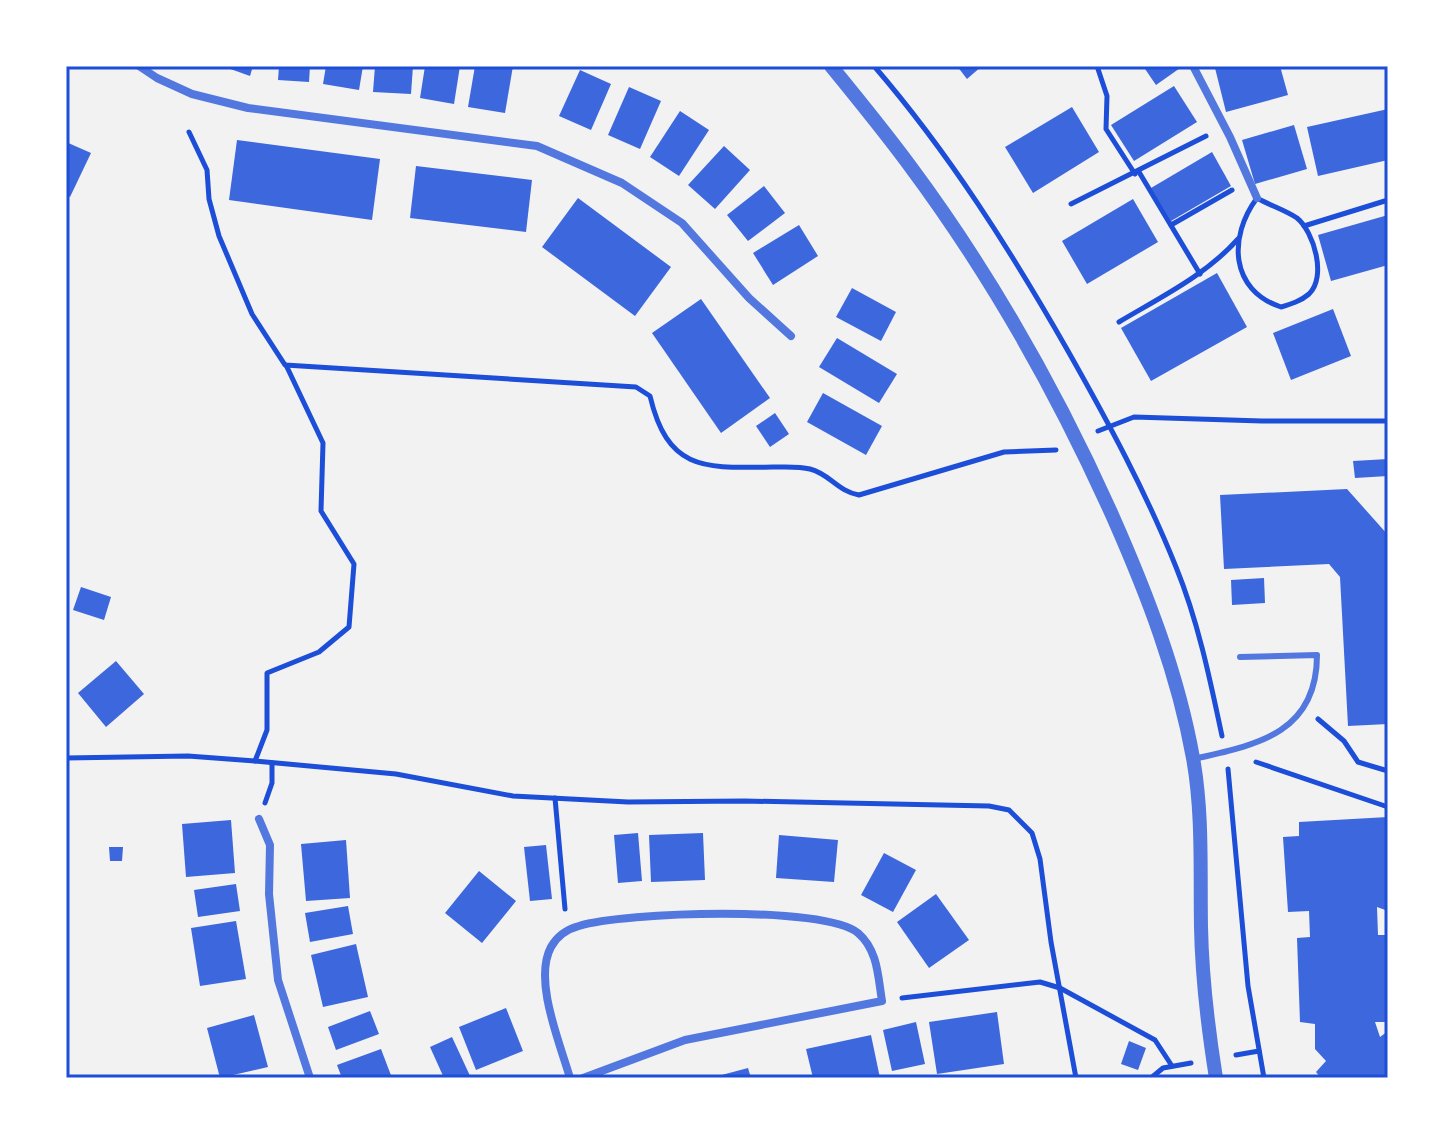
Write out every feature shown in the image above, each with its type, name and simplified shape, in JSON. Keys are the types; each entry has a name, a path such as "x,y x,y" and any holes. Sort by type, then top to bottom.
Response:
{"street":[{"path":"139,66 192,94 248,108 537,146 622,183 682,223 749,298 791,336"},
{"path":"831,66 911,166 995,292 1078,440 1146,591 1180,699 1193,759 1199,807 1201,932 1207,1025 1216,1078"},
{"path":"1193,66 1257,198"},
{"path":"259,819 270,845 269,894 278,980 310,1078"},
{"path":"570,1078 548,1001 545,967 552,945 570,929 598,921 703,915 793,916 835,922 857,932 876,962 882,1001 685,1040 583,1078"}],"lane":[{"path":"1193,759 1242,747 1289,727 1305,708 1317,670 1317,655 1240,657"}],"path":[{"path":"874,66 986,215 1034,290 1110,425"},
{"path":"1097,66 1107,96 1106,129 1200,274"},
{"path":"1071,204 1225,127"},
{"path":"189,132 207,170 209,199 219,236 246,301 285,365 323,443 321,511 354,564 349,627 319,652 267,673 267,730 255,761"},
{"path":"1171,225 1249,180"},
{"path":"1257,198 1297,218 1304,226 1314,249 1317,269 1315,285 1309,294 1281,307 1259,298 1239,265 1239,238 1248,210 1257,198"},
{"path":"1304,226 1388,200"},
{"path":"1119,322 1200,274 1221,258 1239,238"},
{"path":"285,365 636,387 650,396 663,437 693,463 719,468 810,469 826,476 844,492 859,495 1004,452 1055,451 1134,417 1388,421"},
{"path":"1305,708 1344,741 1358,762 1388,771"},
{"path":"1242,747 1247,759 1388,807"},
{"path":"66,758 188,756 255,761 396,774 489,794 555,798 628,802 989,806 1009,810 1032,833 1040,859 1076,1078"},
{"path":"272,763 272,783"},
{"path":"555,798 566,917 570,929"},
{"path":"882,1001 1040,982 1060,988 1155,1040 1172,1066"}],"building":[{"path":"222,66 253,66 250,76"},
{"path":"279,66 310,66 309,82 278,80"},
{"path":"326,66 363,66 359,90 323,84"},
{"path":"375,66 413,66 411,94 373,92"},
{"path":"425,66 460,66 454,104 420,98"},
{"path":"475,66 513,66 505,113 468,107"},
{"path":"957,66 982,66 967,79"},
{"path":"1143,66 1183,66 1156,85"},
{"path":"1280,66 1288,95 1226,112 1215,68"},
{"path":"580,70 611,84 591,130 559,116"},
{"path":"1174,86 1197,122 1134,161 1111,125"},
{"path":"629,87 661,101 640,149 608,135"},
{"path":"1072,107 1099,152 1033,193 1005,147"},
{"path":"1388,109 1388,160 1318,176 1307,127"},
{"path":"680,111 709,130 679,176 650,157"},
{"path":"1294,125 1307,169 1255,184 1242,140"},
{"path":"237,140 380,159 372,220 229,200"},
{"path":"66,142 91,153 70,197 66,195"},
{"path":"724,146 750,170 715,209 688,185"},
{"path":"1212,152 1231,186 1171,221 1151,188"},
{"path":"416,166 532,180 526,232 410,218"},
{"path":"764,186 785,213 748,241 727,215"},
{"path":"578,198 671,267 635,316 542,247"},
{"path":"1133,199 1158,242 1087,284 1062,241"},
{"path":"1388,215 1388,265 1331,281 1318,235"},
{"path":"799,225 818,256 773,285 753,253"},
{"path":"1217,273 1247,327 1151,381 1121,328"},
{"path":"852,288 896,312 881,341 836,317"},
{"path":"701,299 770,398 721,433 652,333"},
{"path":"1333,309 1351,356 1291,380 1273,333"},
{"path":"837,338 897,374 879,403 819,367"},
{"path":"823,393 882,426 866,455 807,422"},
{"path":"775,413 789,434 770,447 756,426"},
{"path":"1388,459 1388,476 1355,478 1353,461"},
{"path":"1347,489 1388,535 1388,724 1348,726 1340,577 1329,564 1224,569 1220,495"},
{"path":"1264,578 1265,603 1232,605 1231,580"},
{"path":"81,587 111,597 104,620 73,610"},
{"path":"116,661 144,694 106,727 78,693"},
{"path":"1388,817 1388,911 1377,907 1378,935 1388,935 1388,1022 1375,1022 1380,1037 1388,1031 1388,1078 1321,1078 1316,1072 1326,1061 1315,1049 1315,1024 1300,1022 1297,938 1310,937 1309,911 1288,912 1283,837 1299,836 1299,822"},
{"path":"231,820 235,873 186,877 182,824"},
{"path":"638,833 642,881 618,883 614,835"},
{"path":"703,833 705,880 651,882 649,835"},
{"path":"779,835 838,840 834,882 776,878"},
{"path":"346,840 350,898 306,901 301,844"},
{"path":"546,845 552,899 530,901 524,847"},
{"path":"109,847 123,847 122,861 110,861"},
{"path":"884,853 916,870 893,912 861,895"},
{"path":"479,871 516,901 482,943 445,913"},
{"path":"236,884 240,911 198,917 194,890"},
{"path":"936,894 969,940 929,968 897,922"},
{"path":"348,906 353,934 310,942 305,913"},
{"path":"236,921 246,979 200,986 191,928"},
{"path":"356,944 368,997 323,1007 311,955"},
{"path":"506,1008 523,1051 476,1070 459,1027"},
{"path":"370,1011 379,1034 336,1050 328,1027"},
{"path":"997,1012 1004,1064 937,1074 929,1022"},
{"path":"254,1015 268,1067 220,1078 207,1028"},
{"path":"916,1022 925,1064 892,1071 883,1030"},
{"path":"871,1035 880,1078 813,1078 806,1049"},
{"path":"452,1037 471,1078 444,1078 430,1047"},
{"path":"1129,1041 1146,1048 1138,1070 1121,1064"},
{"path":"381,1049 392,1078 342,1078 337,1065"},
{"path":"748,1068 751,1078 714,1078 714,1077"}]}
